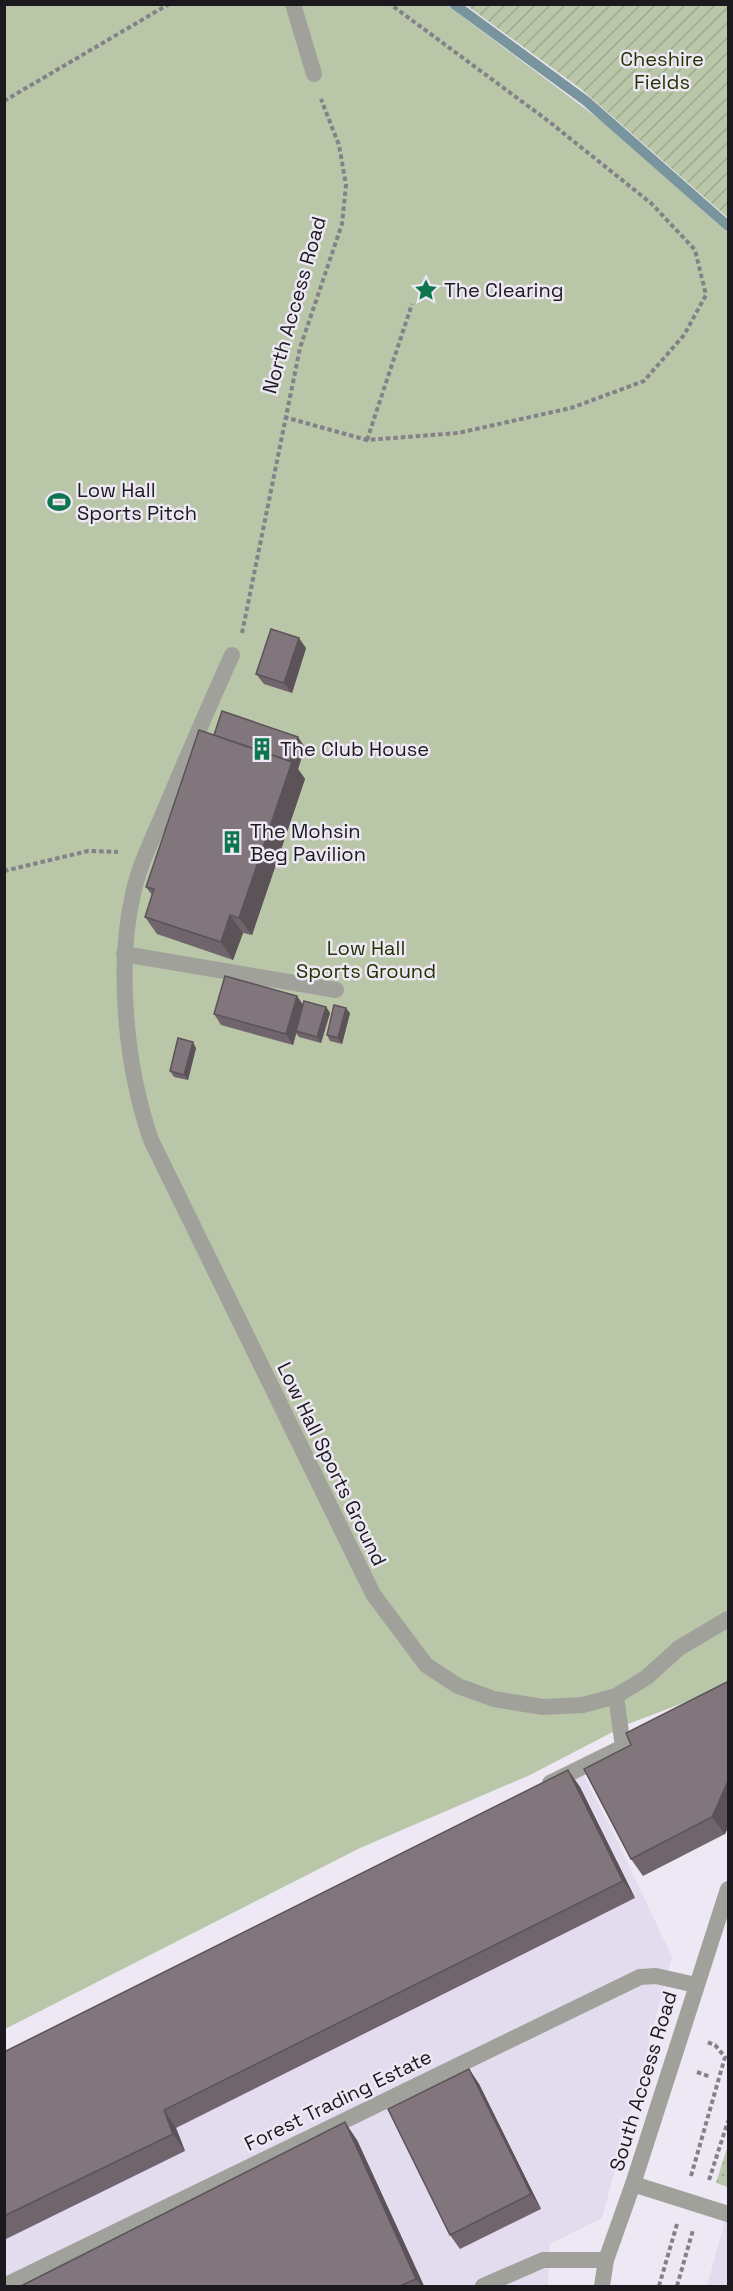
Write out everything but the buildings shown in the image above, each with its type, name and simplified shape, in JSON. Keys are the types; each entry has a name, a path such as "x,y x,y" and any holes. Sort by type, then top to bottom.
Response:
{"street":[{"path":"293,4 314,74"},
{"name":"Low Hall Sports Ground","path":"232,654 146,855 133,892 124,954 131,1067 139,1105 151,1140 373,1594 426,1665 459,1686 494,1698 543,1707 583,1705 616,1696 647,1677 680,1648 729,1619"},
{"path":"124,954 336,990"},
{"path":"537,1789 622,1747 616,1696"},
{"name":"South Access Road","path":"602,2286 606,2260 729,1889"},
{"name":"Forest Trading Estate","path":"4,2286 640,1977 656,1976 696,1984"},
{"path":"633,2184 729,2214"},
{"path":"483,2286 543,2260 606,2260"}],"path":[{"path":"4,101 170,4"},
{"path":"284,417 368,440 458,433 572,408 644,381 684,335 706,295 695,250 652,204 547,120 390,4"},
{"name":"North Access Road","path":"232,654 240,643 284,417 300,348 342,224 346,184 339,145 314,74"},
{"path":"368,440 412,304"},
{"path":"4,871 88,851 146,855"},
{"path":"691,2178 725,2057 715,2045 697,2039"},
{"path":"706,2189 729,2121"},
{"path":"659,2286 679,2216"},
{"path":"677,2286 697,2218"}],"shaded area":[{"path":"579,1767 615,1836 672,1957 602,2218 550,2244 548,2286 5,2286 4,2064"},
{"path":"728,2209 728,2286 707,2286 726,2217"}],"green space":[{"name":"Low Hall Sports Ground","path":"5,5 447,5 607,125 728,233 728,1686 628,1724 530,1775 360,1848 5,2029"},
{"name":"Cheshire Fields","path":"466,5 728,5 728,218 581,89"},
{"path":"728,2145 728,2187 716,2183"}],"waterway":[{"path":"454,4 586,101 728,226"}],"place":[{"name":"The Clearing","path":"426,290"},
{"name":"Low Hall Sports Pitch","path":"59,502"},
{"name":"The Club House","path":"262,749"},
{"name":"The Mohsin Beg Pavilion","path":"232,842"}]}
